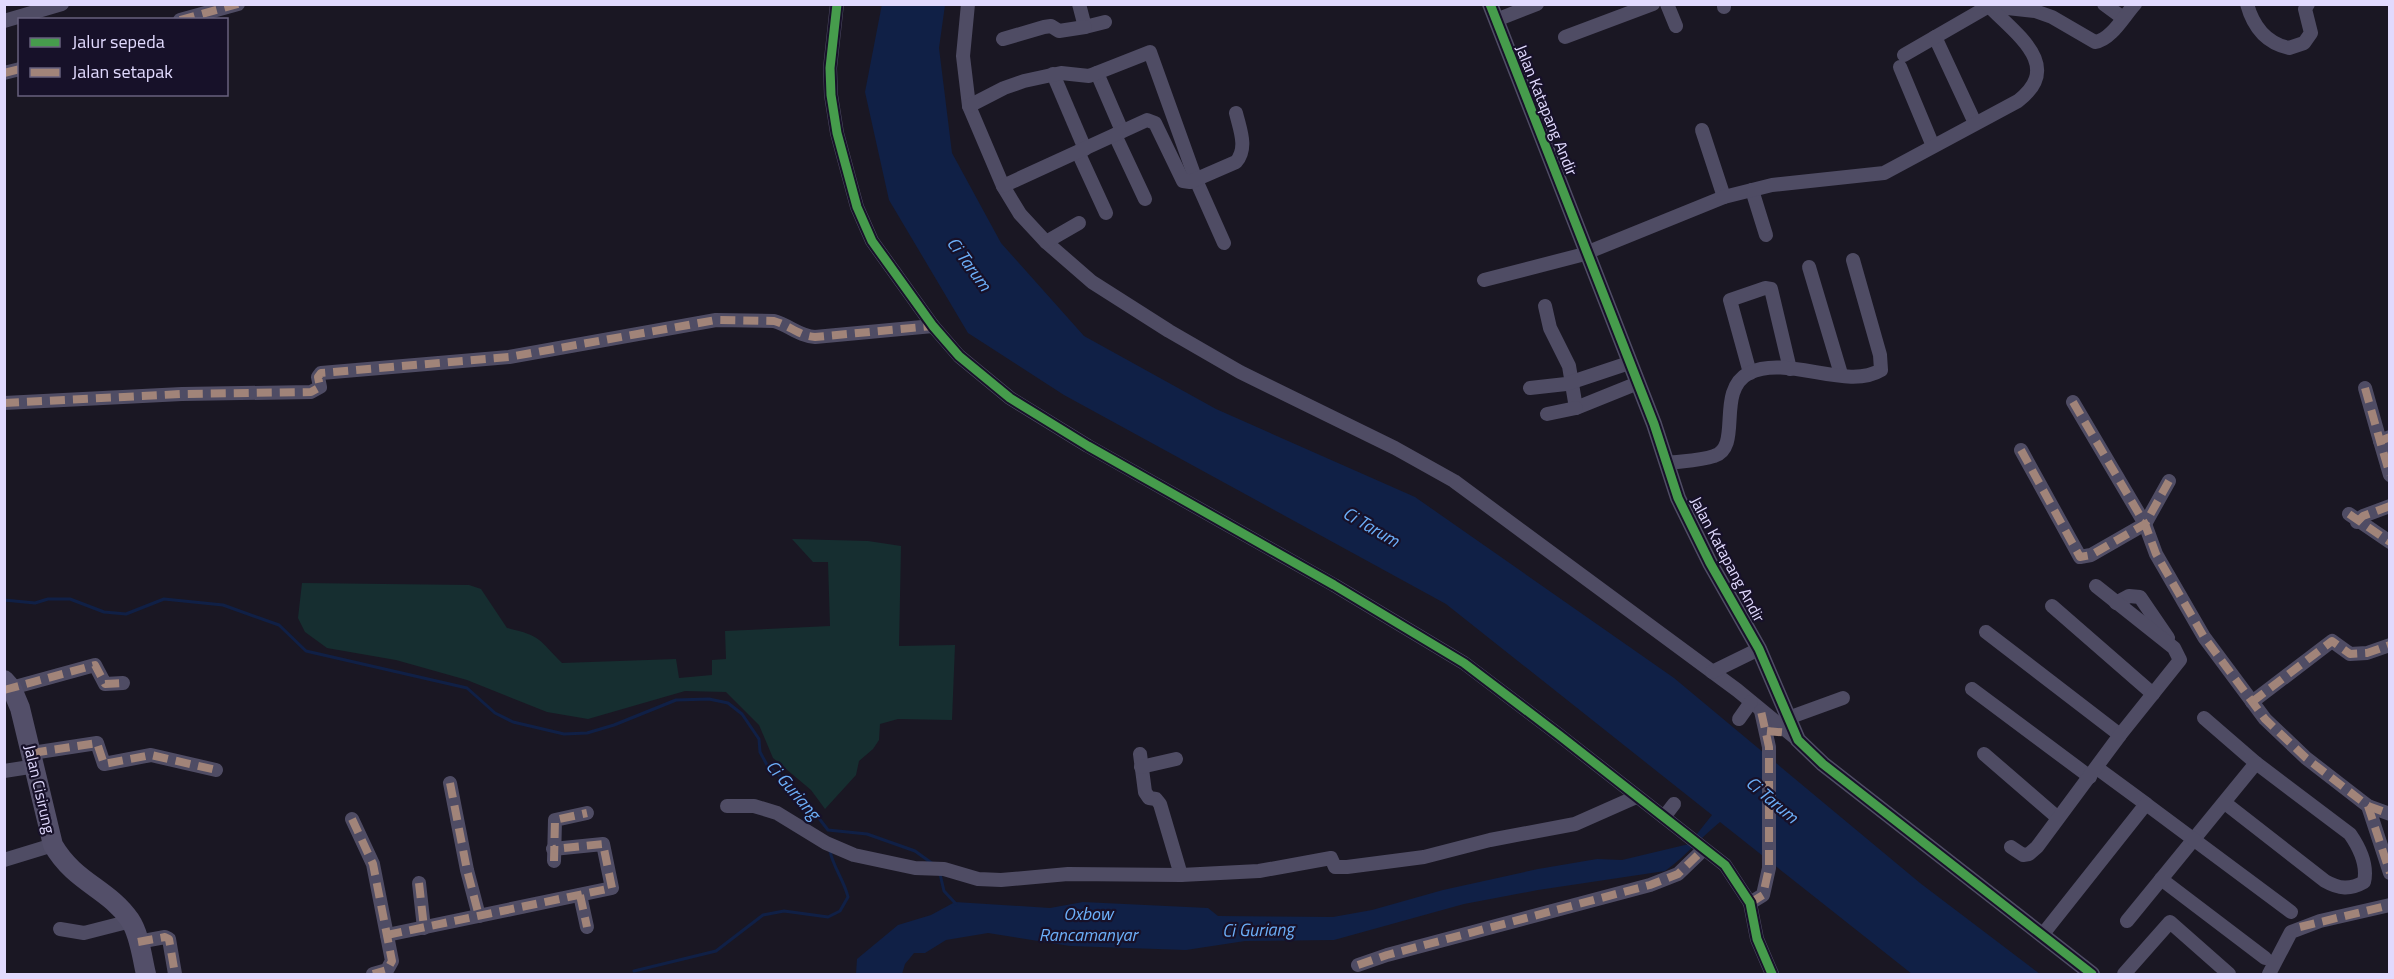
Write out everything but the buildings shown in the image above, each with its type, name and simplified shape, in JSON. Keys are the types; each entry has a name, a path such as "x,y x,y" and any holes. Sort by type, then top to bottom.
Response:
{"main road":[{"name":"Jalan Cisirung","path":"7,686 34,760 53,845 63,862 74,873 117,904 131,921 146,975"}],"street":[{"path":"4,21 62,4"},
{"path":"187,18 238,4"},
{"path":"837,4 830,68 831,95 837,133 857,207 872,241 933,326 959,356 1010,398 1088,446 1334,585 1464,663 1725,865 1749,903 1757,939 1772,975"},
{"path":"968,4 963,56 969,106 1003,186 1020,214 1046,242 1092,282 1136,311 1240,372 1395,448 1454,481 1756,706 1792,730"},
{"path":"1079,4 1084,27"},
{"path":"1494,9 1537,4"},
{"path":"1565,37 1653,4"},
{"path":"1667,4 1676,26"},
{"path":"2104,4 2123,18"},
{"path":"1933,146 1902,61 1935,37 1988,5 2035,11 2052,17 2095,42 2102,41 2135,4"},
{"path":"2247,4 2254,22 2263,35 2289,48 2304,43 2311,33 2305,9 2308,4"},
{"path":"1484,280 1587,253 1724,197 1752,190 1884,173 2028,93 2039,70 2037,60 2024,40 1988,5"},
{"name":"Jalan Katapang Andir","path":"1494,9 1638,383 1669,466 1678,498 1710,563 1759,649 1792,730 1823,764 2043,934 2092,975"},
{"path":"1003,39 1044,27 1051,26 1059,31 1105,22"},
{"path":"1935,37 1975,123"},
{"path":"969,106 1004,88 1053,74 1068,73 1081,77 1150,52 1196,180 1224,243"},
{"path":"1097,73 1145,199"},
{"path":"1053,74 1106,213"},
{"path":"1003,186 1118,133 1152,120 1183,181 1186,183 1196,180 1240,158 1243,145 1236,113"},
{"path":"1702,130 1724,197"},
{"path":"1752,190 1766,235"},
{"path":"1046,242 1079,223"},
{"path":"1669,466 1715,456 1725,448 1729,431 1730,398 1737,383 1750,373 1790,369 1864,377 1881,370 1880,354 1852,260"},
{"path":"1809,267 1841,374"},
{"path":"1750,373 1730,300 1765,288 1771,289 1790,369"},
{"path":"1545,306 1550,328 1569,366 1576,408"},
{"path":"4,403 182,394 311,392 320,387 318,376 321,373 509,357 716,320 774,321 784,323 804,336 815,337 933,326"},
{"path":"1530,388 1573,382 1629,363"},
{"path":"1547,414 1576,408 1638,383"},
{"path":"2366,388 2385,439 2390,475"},
{"path":"2073,402 2145,524 2156,554 2204,637 2265,719 2306,758 2368,806 2390,814"},
{"path":"2021,450 2080,557 2091,555 2145,524 2169,481"},
{"path":"2390,506 2353,518 2390,542"},
{"path":"2096,586 2174,648"},
{"path":"2011,847 2019,854 2029,854 2180,660 2139,597 2128,596 2116,603"},
{"path":"2052,606 2153,694"},
{"path":"1986,632 2120,735"},
{"path":"2252,702 2332,641 2350,654 2367,653 2390,645"},
{"path":"1712,672 1759,649"},
{"path":"7,686 95,665 105,684 123,683"},
{"path":"1972,689 2094,772 2146,804 2291,912"},
{"path":"1767,731 1792,730 1843,698"},
{"path":"1739,719 1756,706"},
{"path":"1749,903 1763,895 1769,868 1769,747 1767,731 1756,706"},
{"path":"2204,718 2256,763 2350,834 2359,847 2364,866 2364,882 2348,888 2336,887 2325,881 2225,803"},
{"path":"4,771 34,760 97,743 104,764 151,755 216,771"},
{"path":"1984,754 2058,818"},
{"path":"1176,759 1140,760 1145,792 1149,798 1160,804 1181,875"},
{"path":"2127,921 2256,763"},
{"path":"450,783 467,870 479,916"},
{"path":"727,806 765,808 789,819 830,845 854,855 938,869 962,876 1001,880 1068,874 1181,875 1259,871 1322,858 1331,858 1335,867 1341,867 1424,857 1490,840 1575,824 1636,797"},
{"path":"1664,817 1674,804"},
{"path":"2043,934 2146,804"},
{"path":"2368,806 2390,873"},
{"path":"387,935 612,888 605,846 554,855 555,820 587,813"},
{"path":"352,819 373,864 392,961 387,970 373,975"},
{"path":"1358,965 1387,955 1650,885 1678,874 1698,844"},
{"path":"4,860 53,845"},
{"path":"2160,879 2265,958"},
{"path":"420,883 424,928"},
{"path":"580,895 586,927"},
{"path":"2269,975 2292,932 2320,921 2390,905"},
{"path":"60,929 84,933 131,921"},
{"path":"2124,975 2170,922 2229,975"},
{"path":"138,942 169,939 176,975"}],"green space":[{"path":"792,539 868,541 901,546 899,646 955,645 952,720 898,719 880,724 879,740 873,749 859,761 856,775 825,809 811,790 773,758 759,725 726,692 685,691 588,719 547,712 467,680 396,660 327,648 305,632 298,618 302,583 469,585 481,589 507,628 533,636 562,663 676,659 679,678 712,675 712,660 726,659 725,631 830,626 828,562 813,562"}],"water":[{"path":"882,4 945,5 939,48 952,153 1001,243 1084,336 1216,409 1415,497 1674,678 1920,883 2040,974 1912,974 1720,822 1665,871 1538,890 1464,904 1334,940 1245,941 1186,950 1070,946 988,933 946,940 925,953 914,953 905,964 902,974 856,974 857,959 898,925 931,915 955,902 1050,908 1083,902 1208,908 1218,916 1333,917 1372,910 1443,890 1538,869 1597,859 1622,860 1689,844 1712,815 1446,604 1064,395 968,333 889,200 865,92"}],"waterway":[{"name":"Ci Guriang","path":"4,600 35,603 48,599 70,599 104,612 126,614 164,599 223,605 279,625 306,651 467,688 495,713 513,722 564,734 587,733 614,725 676,700 709,699 728,703 742,714 759,739 760,752 767,765 797,790 828,830 867,834 915,851 933,864"},
{"path":"634,971 716,951 763,915 784,911 828,917 840,911 848,897 830,851"},
{"name":"Ci Guriang","path":"940,874 944,891 956,904"}],"marked path":[{"path":"187,18 238,4"},
{"path":"4,73 18,70"},
{"path":"4,403 182,394 311,392 320,387 318,377 321,373 509,357 716,320 774,321 804,335 815,337 933,326"},
{"path":"2365,388 2380,441"},
{"path":"2073,402 2145,524 2156,554 2204,637 2265,719 2306,758 2368,806 2390,873"},
{"path":"2390,437 2380,441 2390,475"},
{"path":"2021,450 2080,557 2091,555 2145,524 2169,481"},
{"path":"2357,522 2363,516 2390,506"},
{"path":"2349,514 2390,542"},
{"path":"2252,702 2332,641 2350,654 2367,653 2390,645"},
{"path":"4,690 95,665 105,684 123,683"},
{"path":"1750,903 1763,895 1769,868 1769,747 1761,711"},
{"path":"1767,731 1789,733"},
{"path":"32,753 97,743 104,764 151,755 216,770"},
{"path":"450,783 467,870 479,916"},
{"path":"2368,806 2390,814"},
{"path":"554,861 555,820 587,813"},
{"path":"352,819 373,864 392,961 387,970 373,974"},
{"path":"387,935 612,888 603,844 553,849"},
{"path":"1358,965 1387,955 1650,885 1678,874 1704,849"},
{"path":"419,883 424,928"},
{"path":"580,895 587,927"},
{"path":"2300,927 2390,905"},
{"path":"138,942 165,937 169,939 175,974"}],"cycle path":[{"path":"837,4 830,68 831,95 837,133 857,207 872,241 933,326 959,356 1010,398 1088,446 1334,585 1464,663 1559,735 1725,865 1750,903 1757,939 1772,974"},
{"path":"1490,4 1654,424 1678,498 1710,563 1759,649 1798,740 1823,764 2092,974"}],"water label":[{"name":"Ci Tarum","path":"969,264"},
{"name":"Ci Tarum","path":"1371,527"},
{"name":"Ci Tarum","path":"1772,800"},
{"name":"Oxbow Rancamanyar","path":"1088,924"}]}
